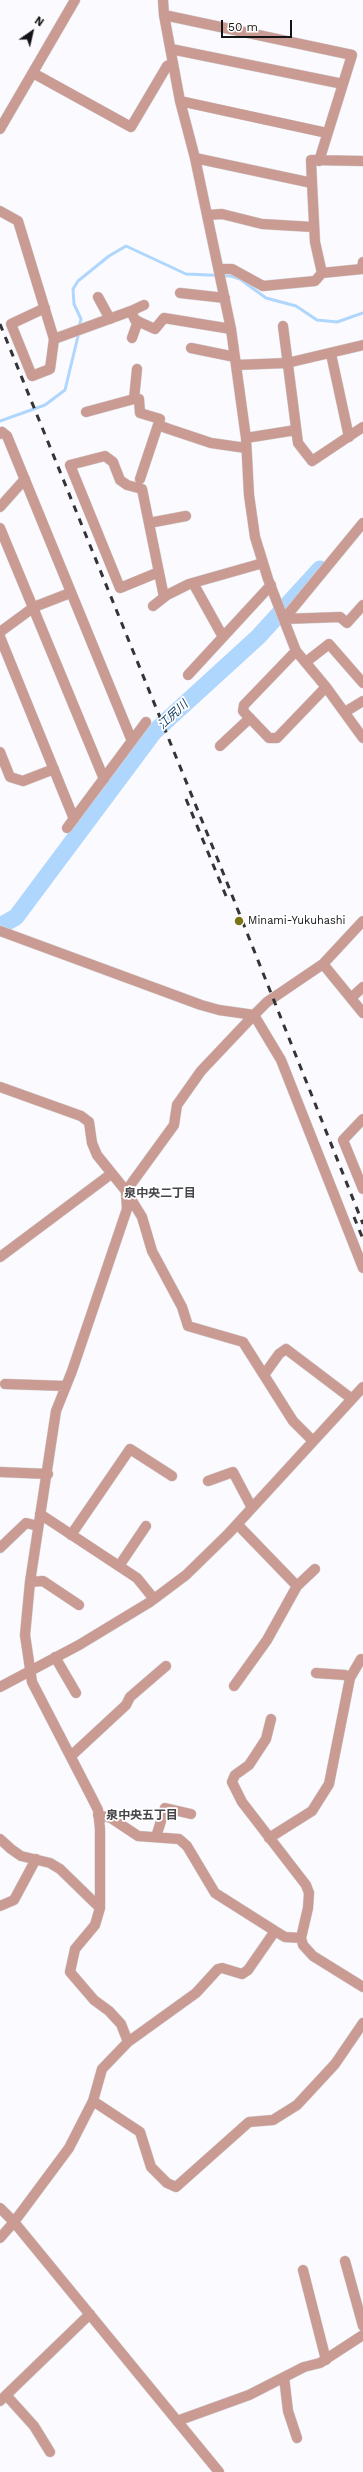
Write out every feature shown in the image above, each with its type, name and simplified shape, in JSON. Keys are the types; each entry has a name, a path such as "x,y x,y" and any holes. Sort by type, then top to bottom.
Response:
{"street":[{"path":"0,129 75,0"},
{"path":"163,0 164,15 180,101 208,215 231,329 246,438 249,495 255,537 263,563 296,651 326,687 363,738"},
{"path":"164,15 352,55 319,161"},
{"path":"171,50 343,84"},
{"path":"32,73 131,127 167,66 173,64"},
{"path":"180,101 328,133"},
{"path":"195,158 312,183"},
{"path":"322,273 313,227 311,160 363,161"},
{"path":"0,211 18,221 45,308 54,339 50,368 32,376 11,324 45,308"},
{"path":"208,215 222,214 262,224 313,227"},
{"path":"220,269 232,269 263,286 316,281 322,273 363,269"},
{"path":"180,293 225,298"},
{"path":"98,297 110,319"},
{"path":"54,339 144,305"},
{"path":"131,311 135,320 155,329 164,318 231,329"},
{"path":"132,338 138,321"},
{"path":"284,326 287,363 298,443 312,461 363,427"},
{"path":"191,348 236,361 287,363 363,346"},
{"path":"330,354 348,437"},
{"path":"134,399 137,369"},
{"path":"86,412 139,399 140,413 160,419 140,479"},
{"path":"158,425 211,443 246,448"},
{"path":"246,438 296,430"},
{"path":"0,434 2,432 7,436 70,593 132,741"},
{"path":"159,572 120,588 70,465 105,456 113,462 120,480 127,486 142,489 159,572 164,598"},
{"path":"0,507 25,479"},
{"path":"149,523 186,516"},
{"path":"284,619 363,524"},
{"path":"0,528 104,778"},
{"path":"153,606 164,598 193,583 263,563"},
{"path":"193,583 222,637"},
{"path":"188,675 271,584"},
{"path":"0,632 34,608 70,593"},
{"path":"284,619 340,618 347,623 363,605"},
{"path":"0,637 74,819"},
{"path":"306,662 329,644 363,683"},
{"path":"296,651 244,705 243,711 269,738 278,738 326,687"},
{"path":"345,712 363,701"},
{"path":"220,746 250,718"},
{"path":"67,828 146,722"},
{"path":"0,752 10,777 23,781 54,769"},
{"path":"128,2042 121,2024 109,2011 94,2000 70,1972 75,1949 95,1925 100,1908 98,1815 92,1798 32,1682 25,1635 30,1582 40,1514 48,1474 56,1411 128,1209 126,1191 174,1125 177,1105 201,1071 254,1015 268,1002 323,964 363,921"},
{"path":"0,931 201,1005 219,1010 254,1015"},
{"path":"323,964 363,1013"},
{"path":"351,998 363,987"},
{"path":"254,1015 281,1060 363,1268"},
{"path":"0,1087 87,1120 92,1129 92,1143 97,1155 126,1191 142,1217 152,1251 182,1307 188,1326 243,1342 293,1421 313,1441"},
{"path":"362,1121 343,1140 363,1189"},
{"path":"0,1257 111,1174"},
{"path":"264,1375 279,1354 286,1349 352,1399"},
{"path":"5,1384 66,1386"},
{"path":"0,1687 55,1657 154,1599 186,1575 237,1524 363,1387"},
{"path":"71,1534 130,1449 172,1476"},
{"path":"0,1472 48,1474"},
{"path":"208,1482 233,1472 252,1508"},
{"path":"40,1514 136,1578 154,1599"},
{"path":"0,1548 26,1523 38,1526"},
{"path":"237,1524 297,1586"},
{"path":"119,1566 146,1526"},
{"path":"234,1686 267,1640 297,1586 315,1569"},
{"path":"30,1582 43,1581 79,1605"},
{"path":"55,1657 76,1693"},
{"path":"269,1838 312,1811 330,1784 350,1678 361,1659"},
{"path":"71,1756 126,1705 130,1697 166,1666"},
{"path":"316,1673 345,1675 350,1678"},
{"path":"271,1719 266,1739 249,1765 235,1775 232,1782 242,1802 306,1885 309,1893 308,1908 301,1938 303,1945 313,1956 363,1987"},
{"path":"156,1836 165,1808 191,1814"},
{"path":"98,1815 111,1818 138,1836 176,1837 183,1841 215,1893 285,1937 301,1938"},
{"path":"0,1839 10,1849 22,1856 50,1863 60,1869 100,1908"},
{"path":"0,1906 14,1900 36,1859"},
{"path":"0,2238 14,2222 69,2148 93,2100 102,2069 128,2042 196,1993 218,1969 222,1968 242,1974 248,1970 275,1931"},
{"path":"93,2100 140,2132 151,2167 167,2183 176,2187 249,2122 273,2120 297,2105 335,2064 363,2023"},
{"path":"0,2208 14,2222 219,2472"},
{"path":"345,2261 363,2326"},
{"path":"303,2270 326,2360"},
{"path":"50,2452 34,2426 3,2398 90,2314"},
{"path":"177,2421 249,2395 304,2367 326,2360 363,2334"},
{"path":"284,2377 288,2411 297,2438"}],"waterway":[{"path":"79,327 81,319 74,304 73,289 78,281 109,256 126,246 186,274 231,276 240,279 266,298 296,306 317,320 337,322 363,313"},
{"path":"0,421 45,405 65,390 79,332"},
{"name":"江尻川","path":"0,926 16,917 154,732 258,637 320,569"}],"railway":[{"path":"0,324 218,860 363,1224"},
{"path":"186,799 226,896"},
{"path":"354,1217 363,1239"}],"place":[{"name":"Minami-Yukuhashi","path":"239,921"}],"district":[{"name":"泉中央二丁目","path":"160,1193"},
{"name":"泉中央五丁目","path":"142,1815"}]}
